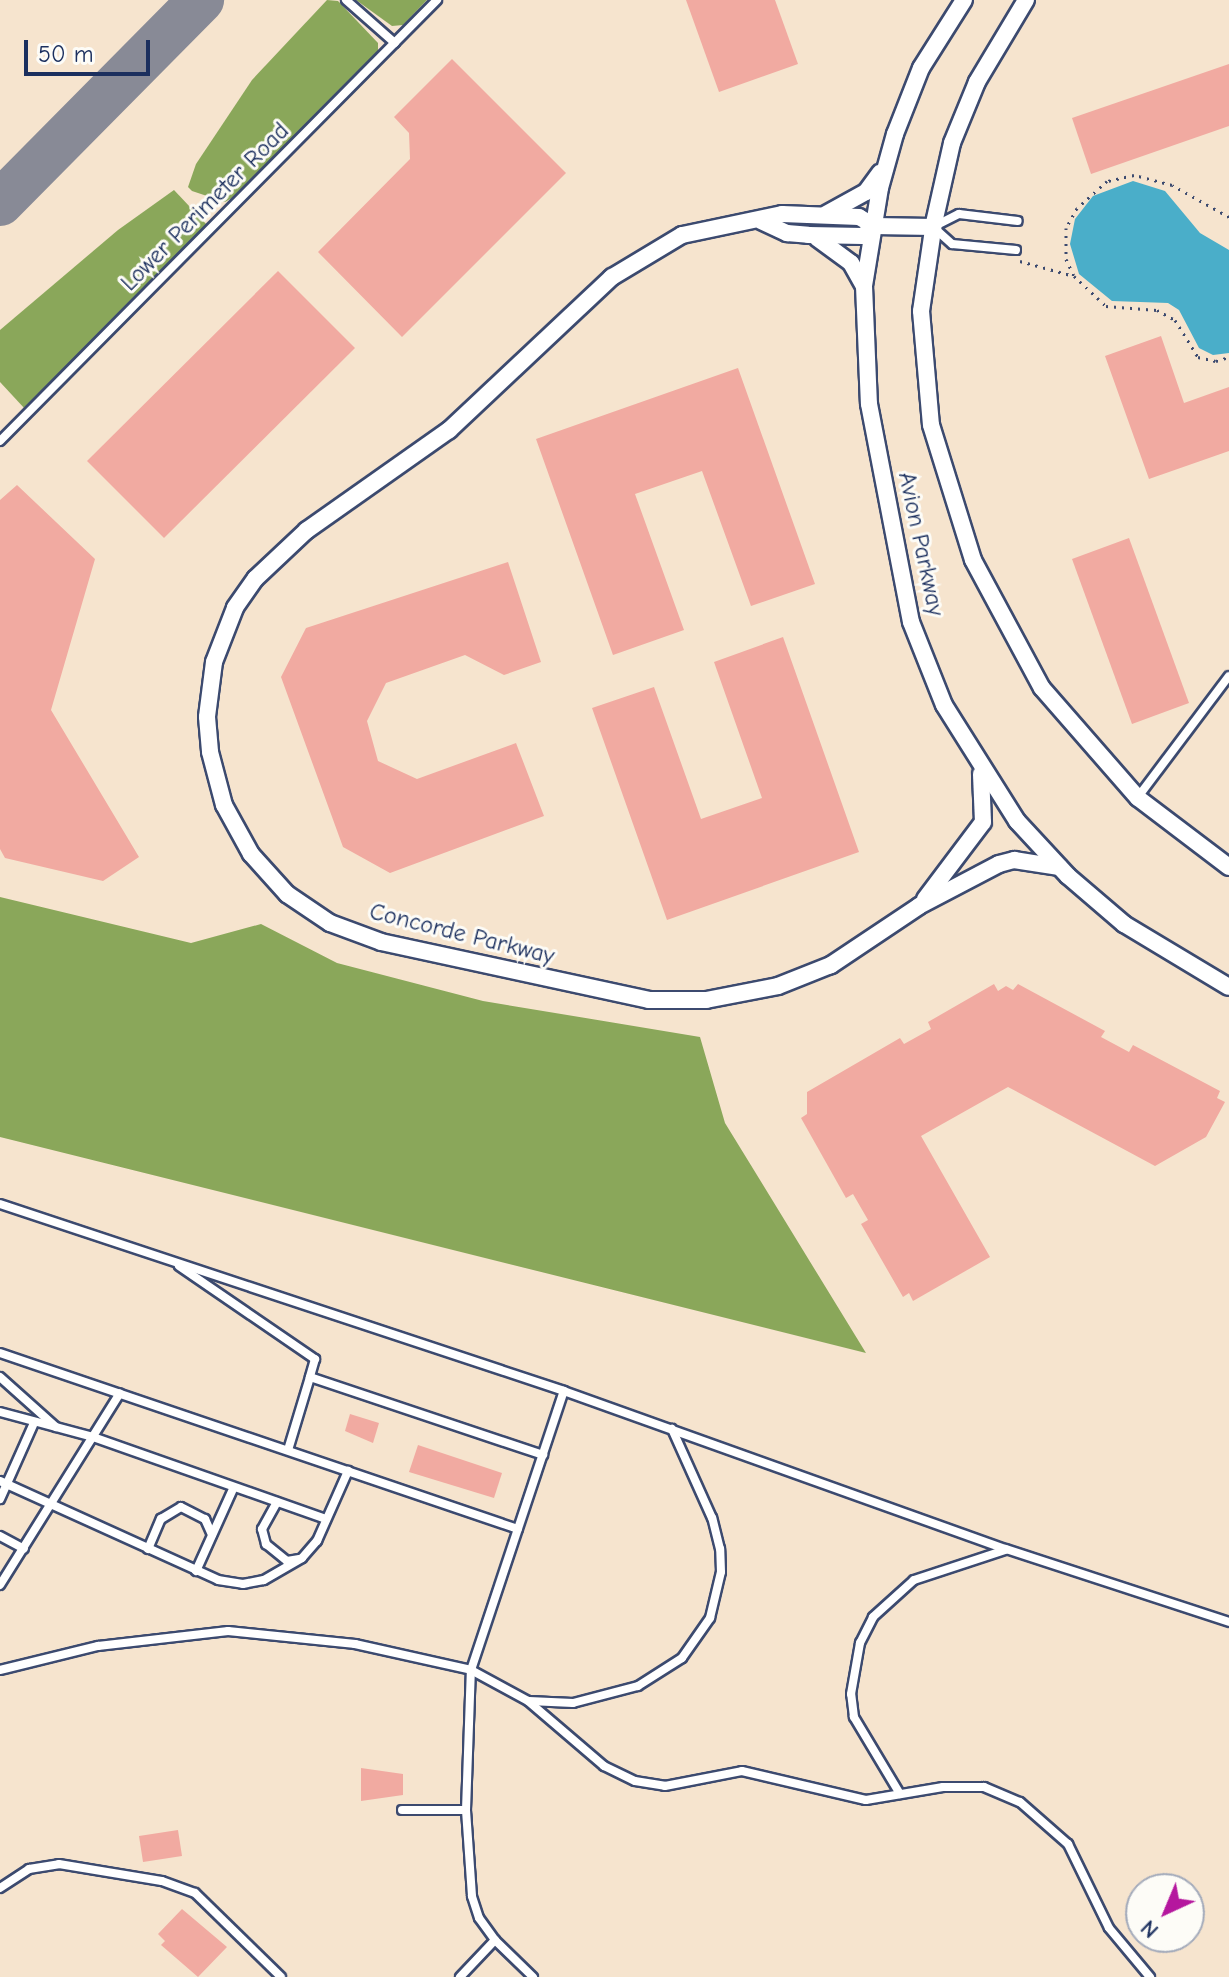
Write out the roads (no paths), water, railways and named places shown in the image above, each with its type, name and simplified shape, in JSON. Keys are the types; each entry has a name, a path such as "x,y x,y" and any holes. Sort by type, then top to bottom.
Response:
{"street":[{"name":"Avion Parkway","path":"964,0 921,68 886,166 864,286 869,404 899,573 928,669 981,771 1059,867 1149,943 1229,987"},
{"name":"Avion Parkway","path":"1026,0 977,82 952,143 933,227 921,311 925,390 931,425 973,560 1042,688 1138,798 1229,867"},
{"path":"820,217 866,192 886,166"},
{"name":"Concorde Parkway","path":"933,227 874,226 859,217 782,214 761,221 693,231 640,257 449,430 270,561 235,608 214,662 207,717 214,773 224,805 251,854 287,894 330,923 381,942 592,990 679,1001 778,986 831,965 919,906 999,864 1014,860 1059,867"},
{"name":"Concorde Parkway","path":"761,221 787,233 808,235 863,236 874,226"},
{"path":"808,235 832,245 864,286"},
{"name":"Concorde Parkway","path":"919,906 983,822 986,800 981,771"}],"lane":[{"path":"346,0 395,43"},
{"name":"Lower Perimeter Road","path":"0,441 437,0"},
{"path":"1016,255 952,244 933,227 959,214 1018,221"},
{"path":"1138,798 1229,676"},
{"path":"0,1204 564,1391 1006,1549 1229,1622"},
{"path":"170,1260 315,1359 288,1450"},
{"path":"0,1353 518,1529"},
{"path":"0,1377 56,1428"},
{"path":"310,1377 543,1455"},
{"path":"533,1977 495,1940 479,1918 472,1896 466,1810 471,1670 564,1391"},
{"path":"0,1585 120,1393"},
{"path":"0,1412 93,1437 326,1519"},
{"path":"0,1499 4,1482 34,1423"},
{"path":"528,1701 573,1703 638,1686 682,1658 710,1618 721,1572 720,1549 712,1518 672,1429"},
{"path":"4,1482 196,1571 243,1584 264,1580 302,1558 326,1519 348,1471"},
{"path":"196,1571 234,1487"},
{"path":"277,1502 262,1529 266,1544 287,1561 302,1558"},
{"path":"148,1549 161,1519 181,1507 205,1519 212,1535"},
{"path":"0,1536 24,1549"},
{"path":"900,1794 854,1717 851,1694 860,1643 873,1617 914,1580 1006,1549"},
{"path":"0,1668 27,1660 150,1638 228,1631 355,1644 471,1670 528,1701 604,1766 635,1781 665,1786 742,1771 842,1799 984,1787 1046,1819 1084,1869 1109,1928 1150,1977"},
{"path":"402,1810 466,1810"},
{"path":"0,1888 29,1869 59,1864 162,1881 195,1893 281,1977"},
{"path":"460,1977 495,1940"}],"water":[{"path":"1133,181 1165,191 1200,233 1229,250 1229,353 1213,355 1199,348 1179,310 1168,303 1112,301 1079,274 1070,244 1075,219 1093,196"}]}
